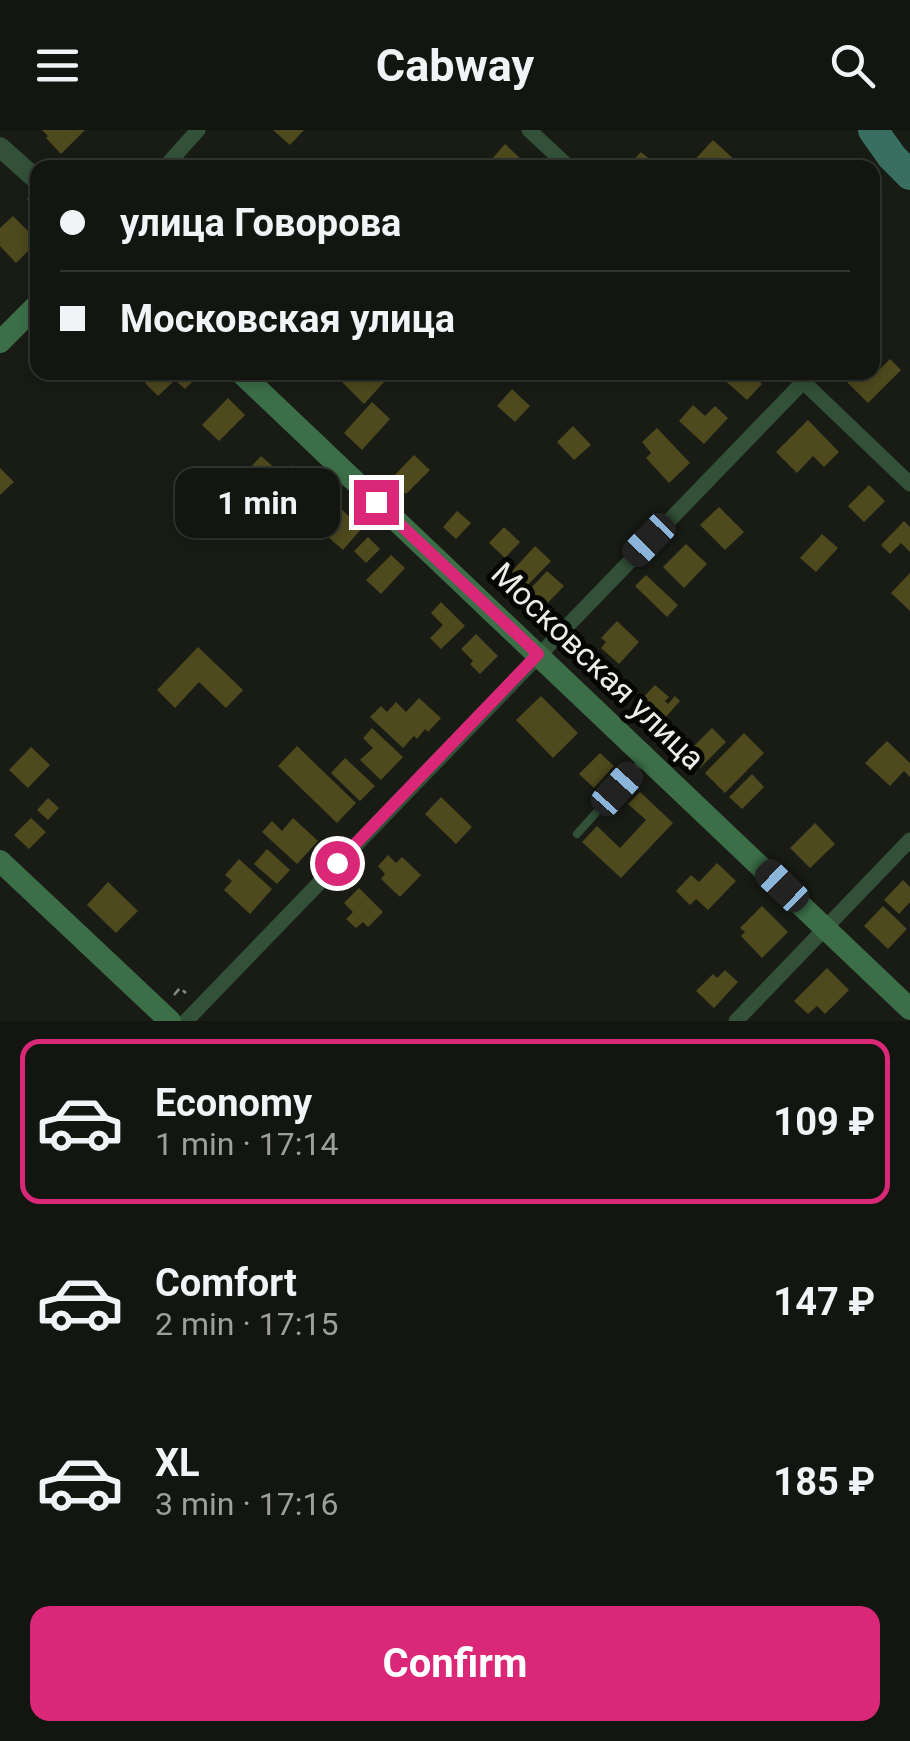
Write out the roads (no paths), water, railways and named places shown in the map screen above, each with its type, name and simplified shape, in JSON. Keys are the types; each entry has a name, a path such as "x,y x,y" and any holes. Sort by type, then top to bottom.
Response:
{"main road":[{"path":"0,342 30,312"},
{"name":"Московская улица","path":"248,380 910,1009"},
{"path":"0,861 170,1021"}],"street":[{"path":"171,160 198,130"},
{"path":"529,130 561,160"},
{"path":"0,146 30,174"},
{"path":"186,1021 795,380"},
{"path":"801,380 910,484"},
{"path":"736,1021 910,840"}],"lane":[{"path":"577,834 646,757"}],"waterway":[{"path":"873,130 910,175"}]}
